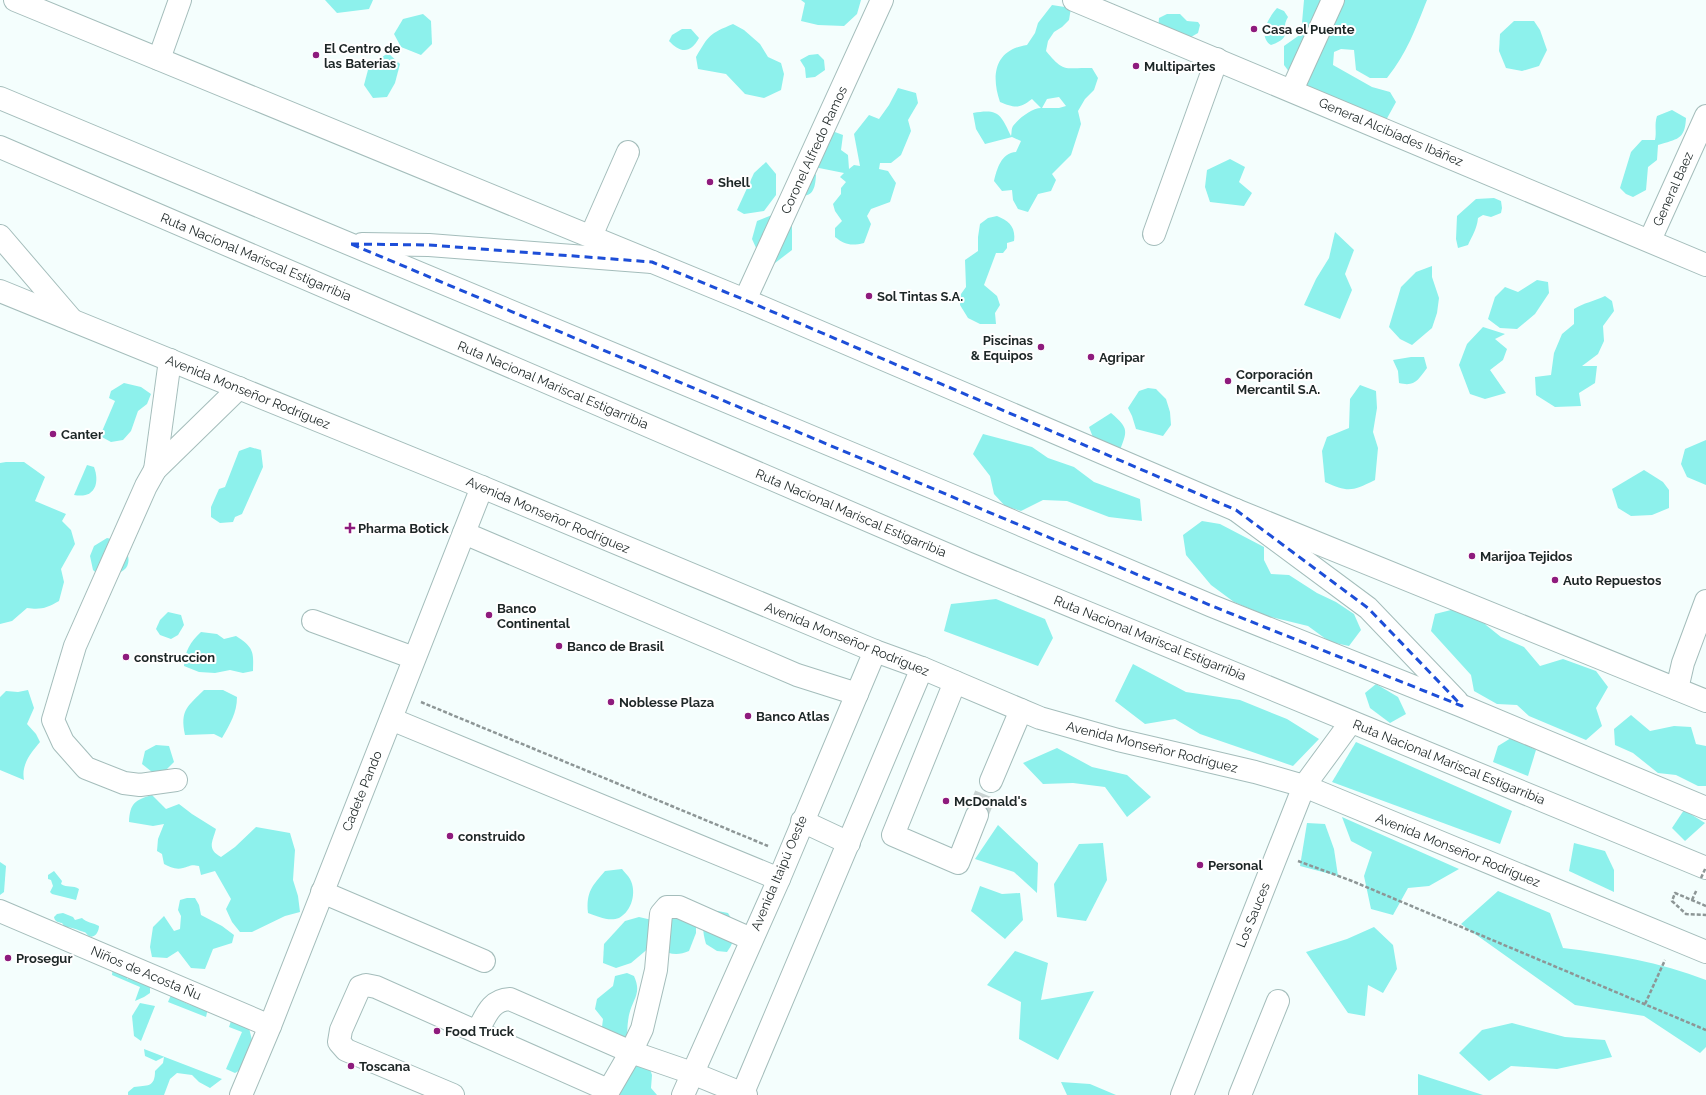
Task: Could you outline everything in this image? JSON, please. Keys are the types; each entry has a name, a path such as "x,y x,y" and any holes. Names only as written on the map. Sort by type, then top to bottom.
{"main road":[{"path":"15,0 745,300 1236,510 1706,701"},
{"path":"159,59 180,0"},
{"name":"Coronel Alfredo Ramos","path":"745,300 882,0"},
{"name":"General Alcibíades Ibáñez","path":"1074,0 1650,240 1706,265"},
{"path":"1292,90 1333,0"},
{"path":"1154,234 1217,59"},
{"path":"0,98 1212,606 1462,706 1706,808"},
{"name":"General Baez","path":"1650,240 1706,116"},
{"name":"Ruta Nacional Mariscal Estigarribia","path":"0,147 967,563 1704,871"},
{"path":"591,236 628,152"},
{"path":"0,236 72,320"},
{"path":"351,244 429,245 652,262"},
{"name":"Avenida Monseñor Rodríguez","path":"0,291 482,487 875,652 922,668 1040,718 1118,740 1255,772 1304,786 1706,952"},
{"path":"156,470 170,360"},
{"path":"176,780 140,785 124,783 86,768 63,742 54,720 75,646 146,486 156,470 239,388"},
{"name":"Cadete Pando","path":"241,1095 270,1026 482,487"},
{"path":"1236,510 1368,608 1462,706"},
{"path":"464,533 797,675 857,694"},
{"path":"1677,689 1683,663 1706,601"},
{"path":"313,621 414,658"},
{"name":"Avenida Itaipú Oeste","path":"683,1095 779,878 875,652"},
{"path":"477,1032 491,1006 501,999 510,999 630,1052 692,1073 744,1095 922,668"},
{"path":"955,682 893,835 958,863 977,815"},
{"path":"991,782 1021,710"},
{"path":"391,719 779,878"},
{"name":"Los Sauces","path":"1182,1095 1304,786 1350,722"},
{"path":"802,821 849,843"},
{"path":"322,892 484,961"},
{"path":"453,1095 346,1050 339,1042 341,1030 360,987 366,985 376,987 607,1092 642,1029 656,970 661,914 667,908 679,907 751,939"},
{"name":"Niños de Acosta Ñu","path":"0,911 270,1026"},
{"path":"1240,1095 1278,1001"}],"path":[{"path":"401,694 789,854"},
{"path":"1278,853 1352,881 1706,1030"},
{"path":"1706,906 1675,893 1672,901 1686,914 1706,915"},
{"path":"1646,1004 1675,939"}],"highlighted area":[{"path":"351,244 429,245 652,262 745,300 1236,510 1368,608 1462,706 1212,606"}],"shaded area":[{"path":"325,0 373,0 369,9 337,13"},
{"path":"801,0 861,0 857,14 844,26 818,25 801,21 805,3"},
{"path":"1304,0 1427,0 1405,50 1387,78 1370,78 1356,70 1354,50 1341,49 1334,52 1333,65 1372,87 1390,92 1396,102 1385,122 1330,106 1290,73 1284,65 1284,46 1301,34"},
{"path":"1052,5 1071,8 1069,20 1054,32 1048,41 1046,51 1057,63 1066,68 1092,68 1098,78 1094,90 1085,99 1078,111 1081,124 1071,155 1052,174 1056,180 1051,191 1038,194 1028,212 1018,209 1013,200 1012,190 1002,191 994,181 1000,162 1007,155 1016,152 1021,141 1012,137 985,144 976,129 973,113 988,112 998,115 1011,136 1012,127 1018,120 1037,108 1041,108 1032,99 1020,106 1013,106 1000,102 996,83 996,74 1002,58 1008,52 1027,45 1035,33 1038,23","holes":["1059,97 1066,106 1059,108 1042,108 1047,99"]},
{"path":"1277,8 1284,11 1288,17 1285,26 1285,36 1283,39 1271,45 1265,37 1265,32 1268,21"},
{"path":"423,14 431,21 432,44 421,55 401,47 394,34 403,19"},
{"path":"1167,14 1180,14 1187,21 1198,22 1200,25 1198,33 1191,37 1158,30 1159,18"},
{"path":"1514,21 1534,21 1540,30 1547,50 1539,66 1522,71 1506,68 1499,51 1500,34"},
{"path":"733,24 744,30 760,44 768,57 781,63 784,74 781,90 764,98 745,94 726,74 698,69 696,57 710,36"},
{"path":"682,29 691,29 699,38 693,47 686,50 678,48 669,41 672,35"},
{"path":"388,53 400,64 395,83 387,97 373,98 364,85 369,66"},
{"path":"818,54 824,60 825,70 815,77 806,78 805,68 800,60 809,55"},
{"path":"898,88 916,93 918,103 908,120 911,131 901,155 891,163 880,163 879,169 888,171 896,183 890,202 871,209 867,216 871,224 864,243 852,245 842,242 835,237 835,228 842,221 835,211 833,204 841,194 841,188 846,182 840,177 844,173 819,168 810,168 816,175 815,186 811,193 804,196 799,196 793,195 789,190 794,174 809,168 803,159 804,145 824,128 843,135 841,150 848,155 849,169 854,165 860,166 854,134 869,115 879,119 889,105"},
{"path":"1672,110 1686,118 1682,135 1675,140 1658,145 1657,160 1648,167 1646,190 1633,197 1626,194 1620,188 1631,152 1642,140 1655,140 1657,116"},
{"path":"1230,159 1245,167 1239,182 1252,193 1244,206 1210,202 1205,187 1207,170"},
{"path":"766,162 776,174 776,195 764,211 744,214 737,210 754,173"},
{"path":"1494,198 1501,201 1501,213 1491,217 1483,215 1478,218 1468,245 1458,248 1456,239 1457,216 1476,199"},
{"path":"777,213 792,223 792,250 775,263 762,261 752,239 757,221"},
{"path":"997,216 1011,225 1014,232 1014,241 1007,243 1007,248 1003,253 996,253 984,285 997,296 1000,305 995,313 996,324 980,324 968,318 960,305 961,294 966,287 965,260 978,251 980,224 988,218"},
{"path":"1335,232 1354,250 1345,274 1352,290 1340,319 1304,305 1316,279 1329,258"},
{"path":"1432,266 1432,277 1439,298 1437,313 1432,328 1412,345 1400,339 1389,327 1401,287 1416,272"},
{"path":"1537,280 1548,282 1549,293 1535,314 1517,329 1500,328 1488,319 1495,297 1505,287 1518,292"},
{"path":"1605,296 1612,301 1614,311 1603,326 1604,341 1598,354 1582,366 1597,366 1595,383 1579,393 1581,406 1555,407 1536,395 1535,377 1551,375 1554,353 1562,334 1574,324 1574,309"},
{"path":"1483,327 1505,334 1495,339 1507,349 1503,360 1490,370 1506,393 1485,399 1470,394 1459,365 1467,344"},
{"path":"1411,357 1424,357 1427,368 1416,382 1409,384 1399,383 1398,371 1393,360"},
{"path":"124,383 141,387 151,394 147,404 138,411 131,431 123,440 111,442 100,436 115,401 109,398 111,391"},
{"path":"1360,385 1376,391 1377,408 1373,432 1378,448 1375,480 1355,489 1339,488 1325,482 1322,451 1327,437 1349,428 1350,399"},
{"path":"1148,388 1156,389 1166,399 1170,412 1171,425 1163,436 1136,429 1128,408 1139,391"},
{"path":"1111,413 1121,423 1125,431 1124,440 1119,453 1094,440 1089,427"},
{"path":"983,434 1032,447 1048,458 1074,467 1094,482 1140,499 1142,521 1109,517 1067,501 1043,500 1021,511 1005,506 994,494 990,476 973,454"},
{"path":"1706,440 1706,485 1687,477 1681,464 1685,449"},
{"path":"250,447 261,450 263,467 242,514 235,517 233,522 220,523 211,517 211,507 219,489 225,487 239,451"},
{"path":"24,462 45,477 35,501 66,514 62,521 71,530 75,544 61,569 64,582 59,601 44,608 27,608 12,621 0,624 0,463"},
{"path":"87,465 94,467 96,473 96,484 87,495 74,495"},
{"path":"1644,470 1663,482 1669,490 1669,508 1652,515 1631,516 1618,508 1612,489"},
{"path":"1202,521 1220,524 1264,547 1264,560 1271,574 1289,575 1354,614 1361,630 1349,646 1330,642 1308,626 1267,616 1234,602 1211,585 1186,555 1183,535"},
{"path":"107,538 124,548 127,553 128,563 126,568 121,572 103,579 93,570 90,556 94,546"},
{"path":"996,599 1045,619 1053,638 1038,666 944,631 951,604"},
{"path":"1471,605 1486,625 1501,637 1524,647 1540,666 1563,659 1596,671 1608,687 1596,708 1602,726 1586,740 1529,716 1517,705 1497,704 1474,691 1471,675 1431,631 1435,614"},
{"path":"168,612 181,615 184,625 178,635 171,639 160,635 156,629 160,620"},
{"path":"201,632 217,634 224,639 236,636 246,643 253,654 253,671 243,673 230,670 215,673 199,672 184,666 189,647"},
{"path":"1133,664 1186,692 1240,700 1287,719 1319,739 1293,766 1200,734 1175,719 1145,724 1115,701"},
{"path":"1376,684 1398,697 1406,714 1390,723 1370,708 1365,693"},
{"path":"28,690 34,708 27,724 36,734 40,742 25,764 23,774 24,780 0,770 0,697 6,691 18,692"},
{"path":"204,690 223,690 237,697 234,713 222,738 214,734 185,735 183,720 184,714 189,705"},
{"path":"1631,715 1650,731 1674,726 1691,727 1696,744 1706,746 1706,786 1698,786 1676,775 1658,773 1633,753 1615,745 1614,729"},
{"path":"1511,738 1536,750 1528,776 1493,762 1498,746"},
{"path":"1356,742 1512,811 1500,844 1332,782"},
{"path":"156,745 169,746 174,762 163,773 152,772 142,764 145,751"},
{"path":"1057,748 1092,767 1127,775 1151,797 1127,817 1105,787 1073,783 1043,784 1023,763"},
{"path":"152,795 166,809 179,804 216,829 212,842 212,848 221,857 235,847 256,827 290,833 295,850 293,880 298,896 300,912 285,916 252,932 240,932 232,922 226,909 231,899 215,871 201,875 199,866 192,865 178,869 164,864 162,854 157,851 158,839 164,824 153,826 129,822 134,803"},
{"path":"1684,810 1705,823 1685,841 1672,828"},
{"path":"1342,817 1459,869 1429,886 1408,888 1393,915 1371,909 1364,876 1372,852 1351,841"},
{"path":"1307,823 1325,824 1334,849 1338,876 1300,866"},
{"path":"998,825 1038,863 1037,893 1014,872 975,859"},
{"path":"1103,843 1107,880 1086,921 1057,917 1054,884 1079,844"},
{"path":"1574,843 1605,851 1614,870 1614,892 1569,871"},
{"path":"0,862 6,866 4,892 0,895"},
{"path":"622,869 630,879 633,890 632,901 627,911 619,918 615,919 603,918 588,913 589,894 597,881 605,871"},
{"path":"54,871 62,881 61,884 79,889 76,900 52,894 50,892 53,886 51,880 48,879 48,875"},
{"path":"980,886 1002,894 1020,893 1023,920 1005,939 971,911"},
{"path":"1498,891 1550,913 1563,948 1599,953 1671,968 1706,980 1706,1047 1700,1053 1644,1016 1575,1005 1461,924"},
{"path":"195,898 199,905 201,915 222,926 234,935 232,943 213,949 205,969 191,968 178,951 167,958 152,957 150,947 153,927 164,916 174,931 180,929 181,916 178,910 180,900"},
{"path":"718,911 728,913 733,923 735,932 733,942 727,952 717,951 706,944 704,938 704,924"},
{"path":"63,913 73,917 75,920 82,918 85,921 99,926 97,932 91,937 85,932 65,927 62,923 54,919 57,914"},
{"path":"681,915 696,925 696,933 689,951 681,954 674,954 659,950 667,919"},
{"path":"639,917 652,920 650,947 631,963 616,968 603,963 604,944 625,921"},
{"path":"1374,927 1393,945 1397,969 1383,993 1368,985 1365,1016 1348,1013 1306,952 1347,939"},
{"path":"1015,951 1048,963 1041,1000 1094,991 1058,1060 1019,1039 1021,1002 987,985"},
{"path":"113,967 127,972 127,979 131,977 150,983 150,993 135,1001 140,987 112,975"},
{"path":"627,973 634,976 637,987 636,996 628,1019 628,1046 646,1057 652,1075 651,1088 657,1095 611,1095 628,1057 602,1027 603,1019 595,1009 597,999 613,986 615,976"},
{"path":"171,995 182,995 184,1002 187,1004 208,1008 206,1017 168,1002"},
{"path":"140,1003 155,1006 141,1041 134,1036 132,1016"},
{"path":"231,1021 249,1028 252,1040 242,1069 235,1073 226,1069 242,1032 229,1027"},
{"path":"1512,1023 1565,1037 1605,1040 1612,1057 1557,1069 1511,1066 1489,1081 1459,1053 1482,1030"},
{"path":"144,1049 222,1079 210,1088 199,1082 192,1075 177,1073 170,1079 164,1095 128,1095 128,1092 134,1087 146,1086 152,1083 155,1076 155,1071 163,1063 164,1057 156,1061 145,1056"},
{"path":"1418,1074 1483,1095 1418,1095"},
{"path":"1061,1082 1090,1084 1116,1095 1067,1095"}],"tunnel":[{"path":"977,815 991,781"}],"place":[{"name":"Casa el Puente","path":"1254,29"},
{"name":"El Centro de las Baterias","path":"316,55"},
{"name":"Multipartes","path":"1136,66"},
{"name":"Shell","path":"710,182"},
{"name":"Sol Tintas S.A.","path":"869,296"},
{"name":"Piscinas & Equipos","path":"1041,347"},
{"name":"Agripar","path":"1091,357"},
{"name":"Corporación Mercantil S.A.","path":"1228,381"},
{"name":"Canter","path":"53,434"},
{"name":"Pharma Botick","path":"350,528"},
{"name":"Marijoa Tejidos","path":"1472,556"},
{"name":"Auto Repuestos","path":"1555,580"},
{"name":"Banco Continental","path":"489,615"},
{"name":"Banco de Brasil","path":"559,646"},
{"name":"construccion","path":"126,657"},
{"name":"Noblesse Plaza","path":"611,702"},
{"name":"Banco Atlas","path":"748,716"},
{"name":"McDonald's","path":"946,801"},
{"name":"construido","path":"450,836"},
{"name":"Personal","path":"1200,865"},
{"name":"Prosegur","path":"8,958"},
{"name":"Food Truck","path":"437,1031"},
{"name":"Toscana","path":"351,1066"}]}
